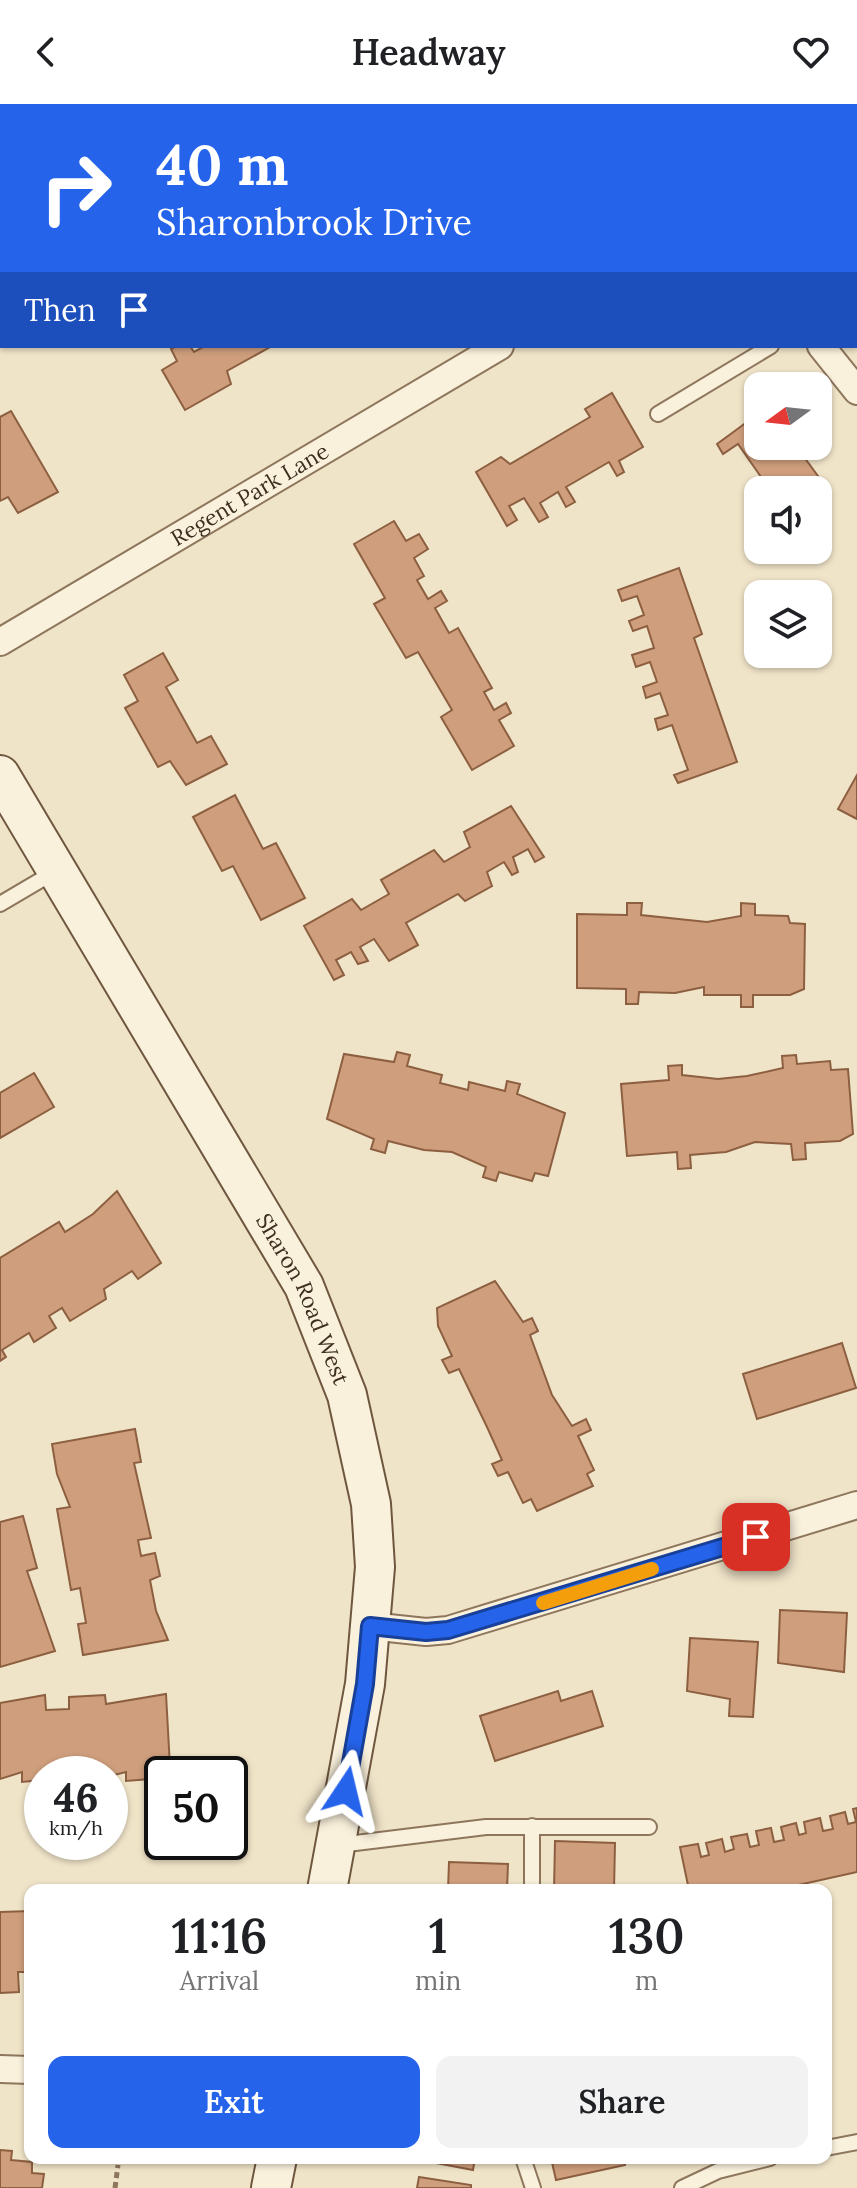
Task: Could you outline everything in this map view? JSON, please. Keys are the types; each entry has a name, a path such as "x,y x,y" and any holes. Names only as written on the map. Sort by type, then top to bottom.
{"main road":[{"name":"Sharon Road West","path":"0,775 265,1217 320,1322 347,1395 371,1504 375,1567 365,1684 328,1884"},
{"path":"271,2188 276,2164"}],"street":[{"name":"Regent Park Lane","path":"0,642 497,348"},
{"path":"823,348 857,391"},
{"path":"370,1626 426,1632 448,1630 857,1505"},
{"path":"0,2069 24,2070"}],"lane":[{"path":"658,414 768,348"},
{"path":"0,904 57,870"},
{"path":"532,1826 532,1884"},
{"path":"336,1845 486,1827 649,1827"},
{"path":"832,2147 857,2142"},
{"path":"525,2164 533,2188"},
{"path":"682,2188 718,2171 746,2164"}],"path":[{"path":"115,2188 118,2165"}],"building":[{"path":"191,348 194,352 201,348 268,348 227,371 231,384 185,410 162,370 177,361 171,349"},
{"path":"612,393 643,447 619,461 624,472 617,476 609,462 566,487 575,502 566,507 558,492 540,503 548,517 539,522 524,498 509,506 517,520 507,526 476,472 501,457 510,464 590,417 585,409"},
{"path":"11,411 58,492 18,513 8,497 0,501 0,417"},
{"path":"744,424 744,453 738,444 723,454 717,444"},
{"path":"749,460 806,460 818,476 760,476"},
{"path":"394,521 406,541 419,534 428,549 414,558 424,576 417,580 428,599 441,591 447,601 435,608 449,633 458,628 492,688 484,692 494,710 506,703 511,713 499,720 514,746 472,770 441,717 452,710 418,652 406,658 374,604 385,598 354,544"},
{"path":"679,568 702,634 694,638 737,762 678,783 674,775 688,770 672,725 658,730 655,719 668,715 660,693 646,698 643,687 657,682 650,662 636,667 632,655 654,648 647,626 633,631 629,621 644,615 637,596 622,601 618,590"},
{"path":"163,653 178,680 166,687 197,743 211,736 227,764 186,785 170,761 158,767 125,708 138,701 124,675"},
{"path":"857,775 857,819 838,809"},
{"path":"235,795 263,849 276,843 305,898 261,920 233,866 222,871 193,817"},
{"path":"511,806 544,857 535,862 528,849 513,857 518,872 512,875 504,862 487,872 492,886 465,901 458,894 406,923 418,945 389,961 374,939 360,947 368,961 358,964 351,952 336,960 344,975 334,980 304,926 352,899 361,910 389,894 381,880 434,850 444,862 470,847 464,832"},
{"path":"627,903 642,903 641,915 707,922 741,916 741,903 755,904 755,915 788,916 790,923 805,924 804,989 790,995 753,995 753,1007 741,1007 741,995 704,995 704,987 675,993 639,992 638,1004 626,1004 626,989 577,988 577,914 627,915"},
{"path":"397,1052 410,1055 407,1066 442,1075 440,1083 468,1090 469,1082 505,1091 507,1081 520,1084 517,1094 565,1113 548,1176 535,1173 532,1181 499,1172 496,1181 483,1177 486,1167 452,1152 424,1150 388,1141 385,1153 371,1149 374,1139 327,1119 344,1054 394,1062"},
{"path":"796,1055 797,1064 830,1061 831,1070 848,1069 853,1134 840,1141 805,1143 806,1159 793,1160 791,1144 755,1142 726,1152 690,1155 691,1168 678,1169 677,1152 627,1156 621,1084 669,1080 668,1066 682,1065 682,1075 718,1079 747,1076 783,1068 782,1056"},
{"path":"34,1073 54,1107 0,1138 0,1093"},
{"path":"117,1191 161,1263 138,1279 132,1271 104,1289 106,1299 70,1321 62,1308 49,1316 56,1328 34,1342 29,1333 2,1350 6,1357 0,1361 0,1258 59,1222 65,1232 93,1214"},
{"path":"495,1281 523,1322 532,1318 538,1331 530,1335 552,1395 572,1426 586,1419 591,1430 578,1436 594,1470 587,1474 593,1486 537,1511 531,1499 523,1503 508,1472 498,1476 492,1464 502,1460 459,1369 449,1373 442,1360 452,1356 438,1326 437,1308"},
{"path":"842,1343 856,1388 757,1419 743,1374"},
{"path":"135,1429 141,1462 134,1463 151,1538 138,1540 141,1556 155,1553 160,1576 150,1580 156,1611 168,1640 83,1655 78,1624 86,1623 80,1588 71,1590 57,1509 70,1507 57,1474 52,1444"},
{"path":"23,1516 37,1568 27,1571 55,1651 0,1667 0,1522"},
{"path":"780,1610 847,1613 844,1672 778,1663"},
{"path":"690,1638 758,1642 753,1717 729,1716 730,1699 687,1691"},
{"path":"558,1691 561,1701 592,1691 603,1726 495,1761 480,1716"},
{"path":"166,1694 169,1756 144,1756 144,1780 128,1781 128,1756 24,1756 24,1782 22,1772 0,1779 0,1703 45,1695 46,1710 69,1709 69,1697 105,1695 106,1704"},
{"path":"857,1808 857,1872 803,1884 688,1884 680,1847 698,1844 701,1857 709,1855 706,1843 722,1839 725,1852 734,1849 731,1837 747,1834 750,1847 759,1845 756,1831 771,1828 774,1842 784,1840 781,1827 796,1823 799,1835 806,1833 804,1822 820,1818 823,1831 833,1829 830,1816 845,1812 848,1824 856,1822 853,1809"},
{"path":"555,1841 615,1843 614,1884 554,1884"},
{"path":"449,1862 508,1864 507,1884 448,1884"},
{"path":"24,1911 24,1972 18,1972 19,1992 0,1993 0,1912"},
{"path":"0,2150 12,2151 11,2160 32,2164 32,2173 44,2174 42,2188 0,2188"},
{"path":"442,2164 474,2164 473,2170"},
{"path":"552,2164 625,2164 625,2165 556,2180"},
{"path":"419,2177 471,2185 471,2188 417,2188"}],"slow traffic":[{"path":"543,1603 652,1569"}],"route":[{"path":"346,1791 365,1684 370,1626 426,1632 448,1630 756,1537"}]}
